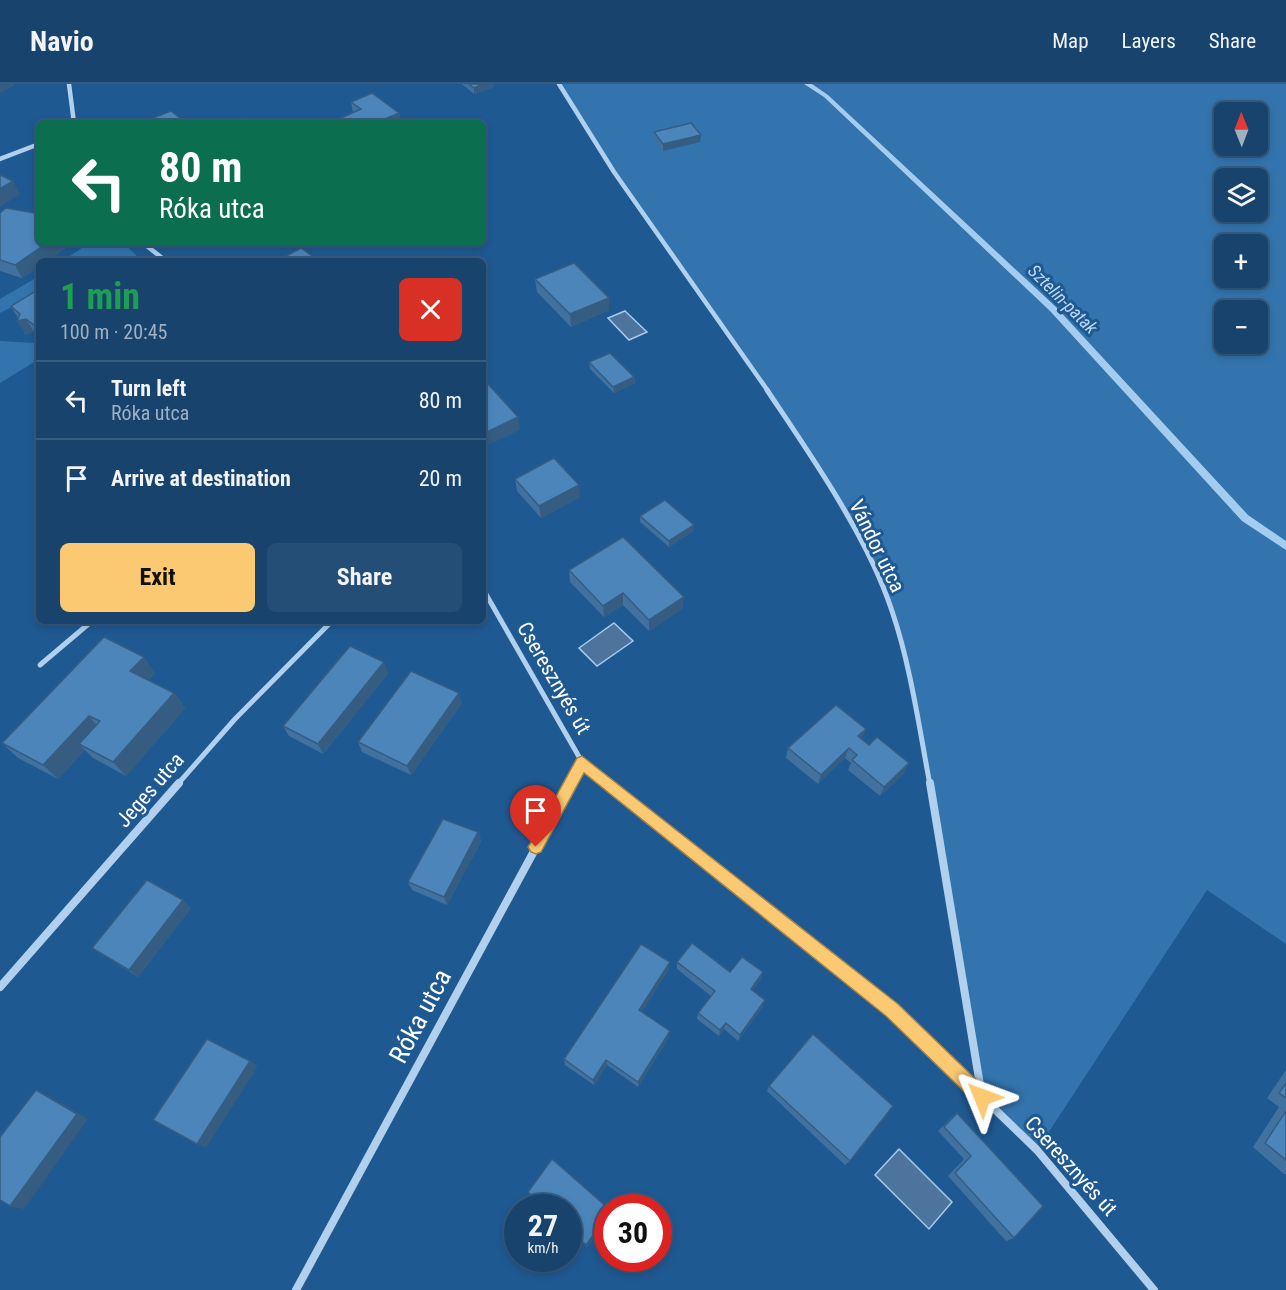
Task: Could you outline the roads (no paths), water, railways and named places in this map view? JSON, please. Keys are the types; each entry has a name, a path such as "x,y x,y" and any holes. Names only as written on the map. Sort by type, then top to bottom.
{"street":[{"path":"69,84 74,120"},
{"name":"Vándor utca","path":"559,84 621,186 714,313 806,449 873,566 898,633 914,700 941,845 982,1097"},
{"path":"0,159 36,145"},
{"path":"147,246 162,258"},
{"name":"Cseresznyés út","path":"486,594 582,762 892,1010 1037,1150 1154,1290"},
{"path":"40,665 88,624"},
{"name":"Jeges utca","path":"0,987 235,719 329,624"},
{"name":"Róka utca","path":"296,1290 582,762"}],"waterway":[{"name":"Sztelin-patak","path":"807,84 826,96 1053,309 1245,518 1286,546"}]}
